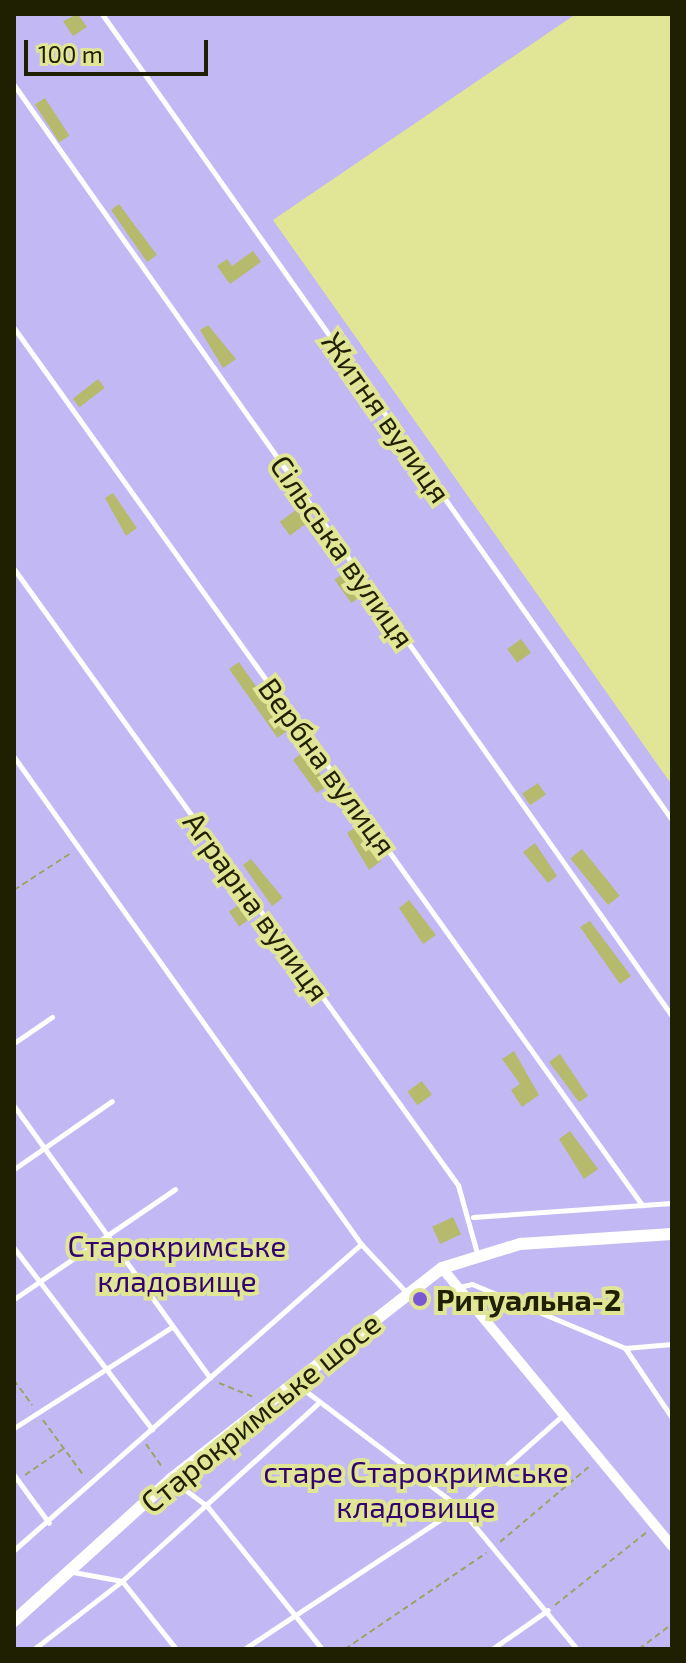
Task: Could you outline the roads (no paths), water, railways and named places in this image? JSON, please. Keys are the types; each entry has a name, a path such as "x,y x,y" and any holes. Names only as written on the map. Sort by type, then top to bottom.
{"street":[{"name":"Старокримське шосе","path":"14,1621 73,1572 171,1479 291,1380 442,1268 477,1253 548,1240 672,1234"},
{"path":"442,1268 602,1457 672,1546"}],"lane":[{"name":"Житня вулиця","path":"102,14 672,820"},
{"name":"Сільська вулиця","path":"14,85 672,1016"},
{"name":"Вербна вулиця","path":"14,328 642,1205"},
{"name":"Аграрна вулиця","path":"14,569 458,1185 473,1217 477,1253"},
{"path":"14,757 361,1244 406,1292"},
{"path":"14,1043 52,1017"},
{"path":"14,1169 112,1101"},
{"path":"14,1106 210,1378"},
{"path":"14,1299 175,1189"},
{"path":"473,1217 672,1203"},
{"path":"14,1550 91,1486 142,1437 361,1244"},
{"path":"14,1248 152,1429"},
{"path":"458,1287 472,1284 625,1348 672,1344"},
{"path":"14,1428 172,1327"},
{"path":"625,1348 672,1418"},
{"path":"291,1380 317,1404 459,1507 495,1546 577,1649"},
{"path":"34,1649 122,1581 317,1404"},
{"path":"244,1649 459,1507 565,1413"},
{"path":"16,1477 49,1523"},
{"path":"171,1479 207,1506 322,1649"},
{"path":"73,1572 122,1581 176,1649"},
{"path":"492,1649 548,1610"}],"place":[{"name":"Ритуальна-2","path":"420,1299"}],"park label":[{"name":"Старокримське кладовище","path":"177,1262"},
{"name":"старе Старокримське кладовище","path":"416,1488"}]}
